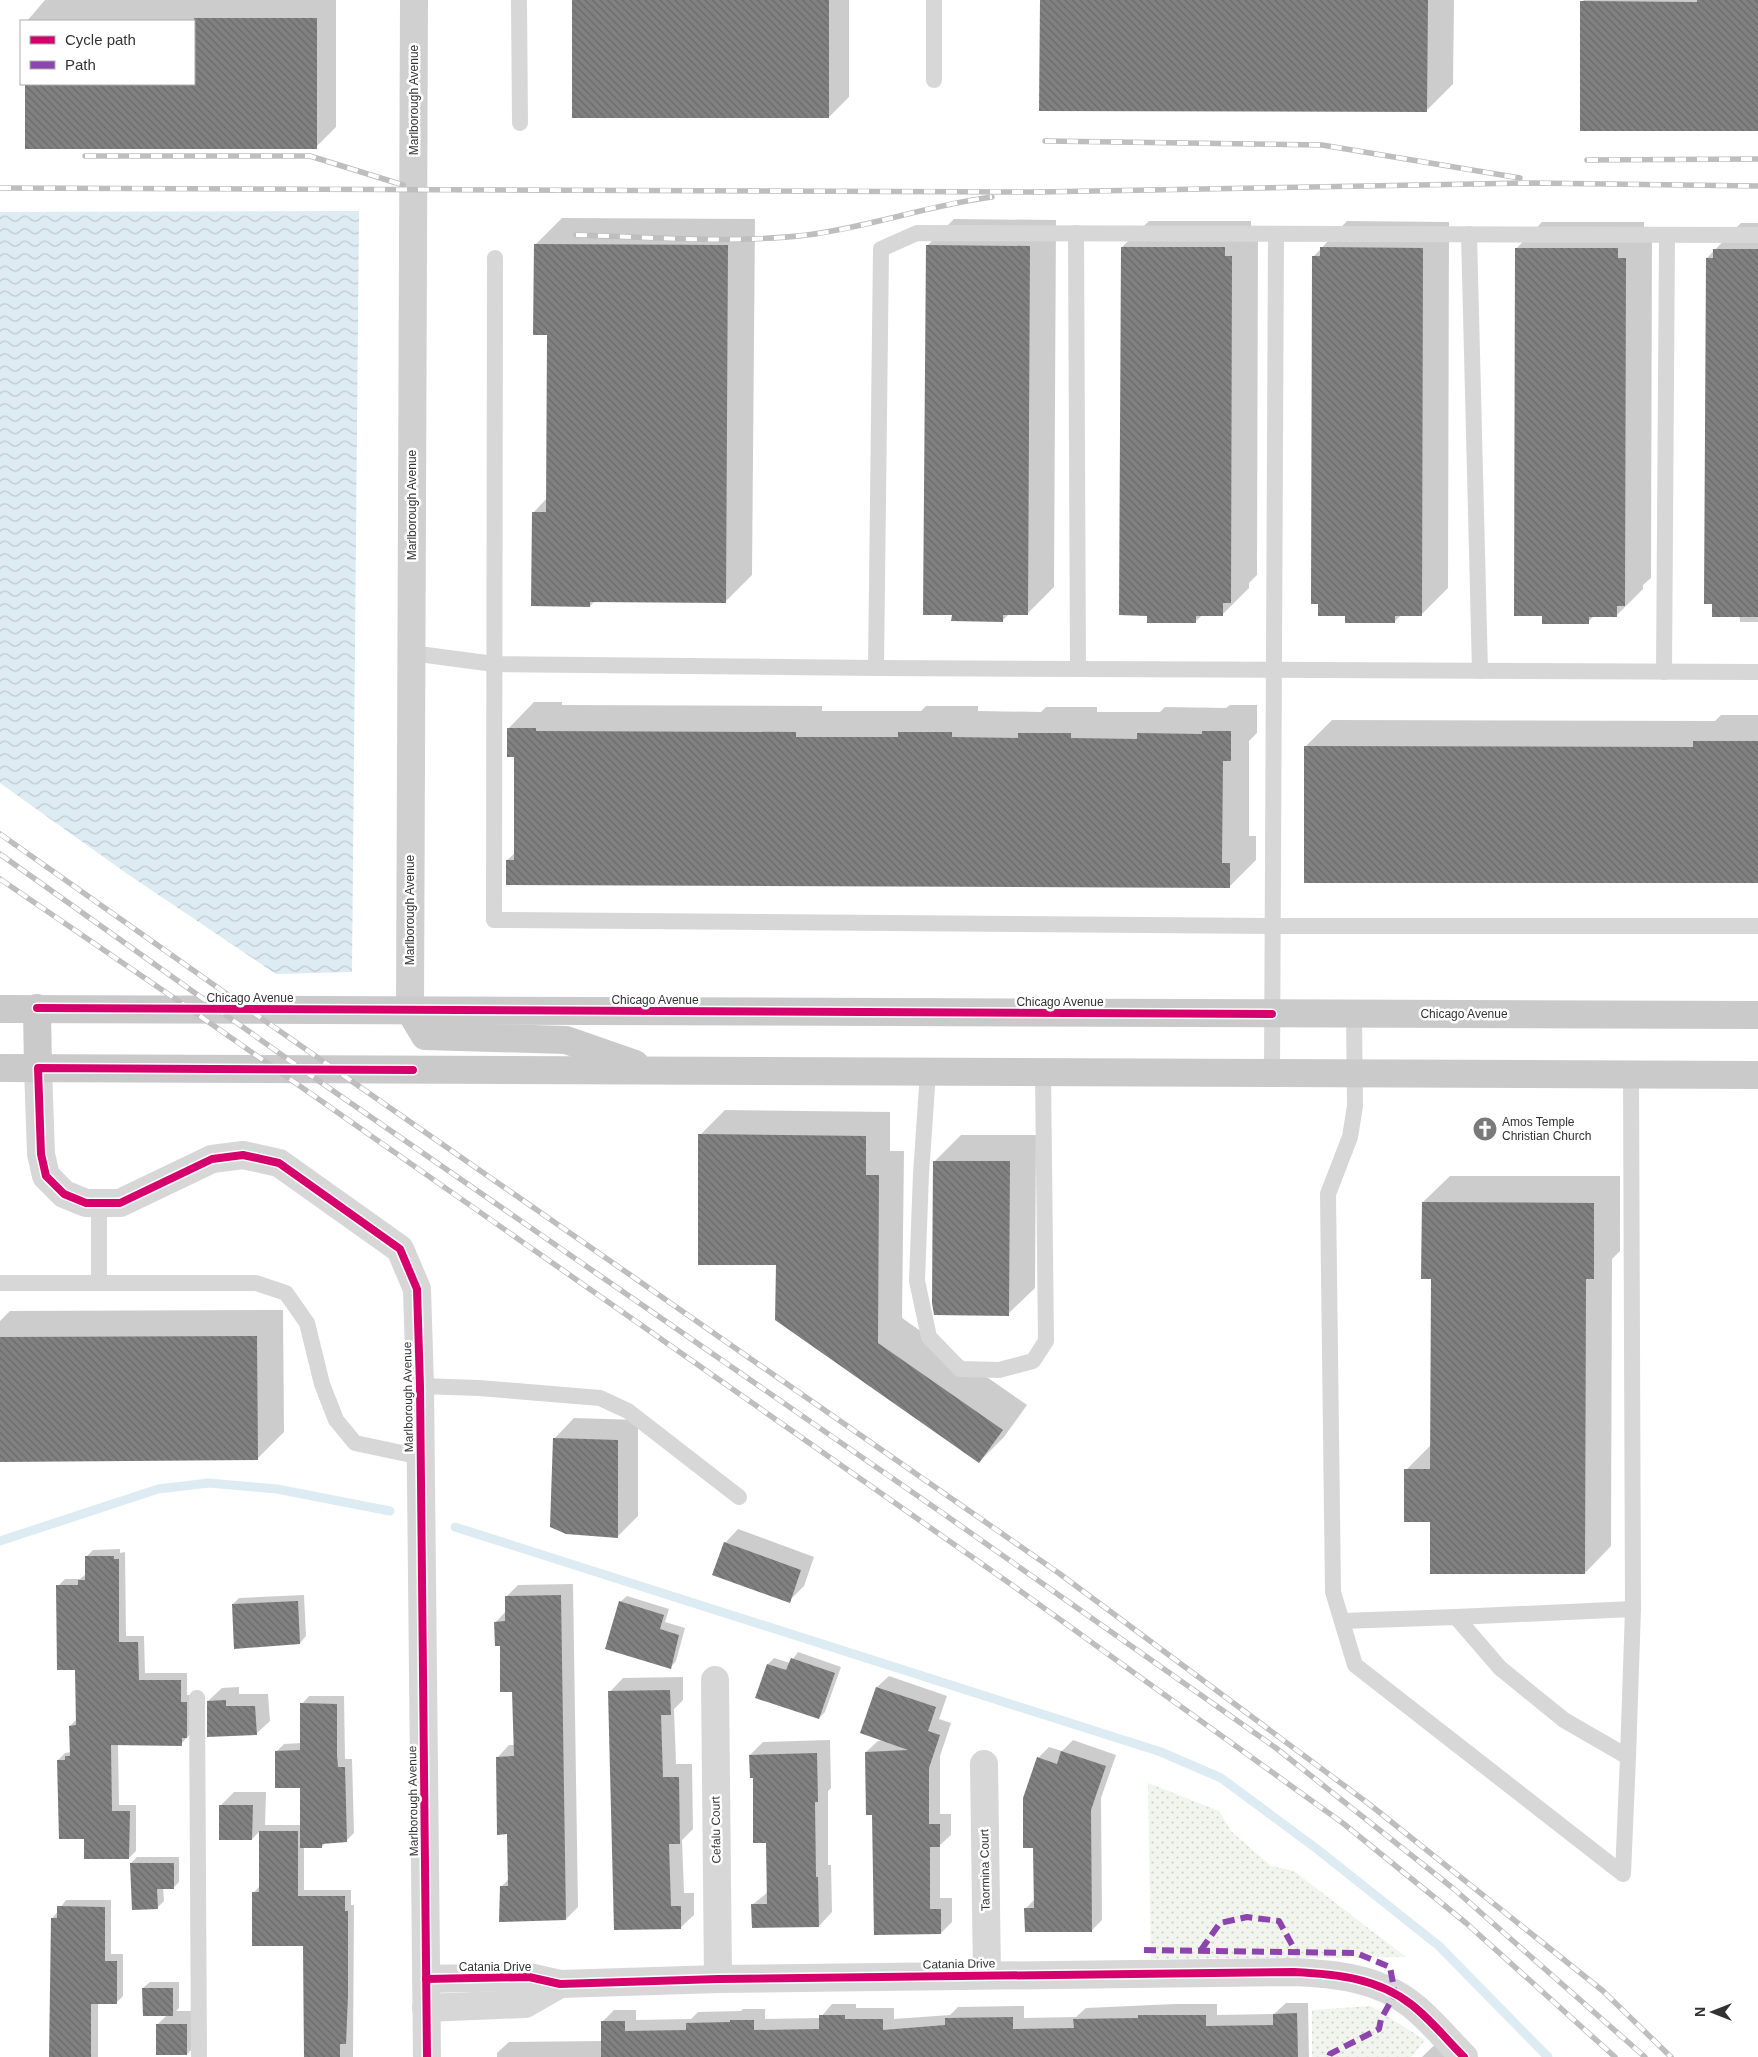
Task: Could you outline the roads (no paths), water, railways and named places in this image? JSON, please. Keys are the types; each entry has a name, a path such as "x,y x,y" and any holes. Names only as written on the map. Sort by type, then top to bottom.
{"main road":[{"path":"37,1008 38,1068"},
{"name":"Chicago Avenue","path":"0,1009 1758,1015"},
{"path":"410,1011 425,1036 566,1040 656,1071"},
{"path":"0,1068 1758,1075"}],"street":[{"name":"Marlborough Avenue","path":"410,1011 414,0"},
{"name":"Marlborough Avenue","path":"38,1068 41,1154 46,1176 64,1194 86,1203 120,1203 212,1159 243,1155 279,1163 400,1249 417,1288 421,1457 427,2057"},
{"name":"Cefalu Court","path":"715,1680 718,1979"},
{"name":"Taormina Court","path":"984,1764 987,1975"},
{"name":"Catania Drive","path":"426,1978 529,1977 560,1984 718,1979 987,1975 1294,1972 1329,1974 1364,1980 1395,1994 1412,2005 1464,2057"},
{"name":"Catania Drive","path":"426,2008 525,2004 560,1984"}],"lane":[{"path":"519,0 520,123"},
{"path":"934,0 934,80"},
{"path":"876,668 881,249 917,233 1758,235"},
{"path":"1076,233 1078,669"},
{"path":"1272,1072 1276,234"},
{"path":"1469,234 1480,671"},
{"path":"1664,672 1667,235"},
{"path":"495,258 494,920 1273,926 1758,926"},
{"path":"410,653 494,664 876,668 1758,672"},
{"path":"1354,1014 1355,1106 1350,1137 1328,1194 1333,1592 1355,1666 1623,1874 1633,1609 1631,1074"},
{"path":"928,1072 921,1174 917,1281 929,1337 960,1368 999,1370 1033,1362 1046,1342 1043,1072"},
{"path":"99,1203 99,1283"},
{"path":"0,1283 256,1283 286,1293 307,1323 322,1384 336,1420 356,1443 421,1457"},
{"path":"420,1386 479,1388 600,1398 628,1411 739,1497"},
{"path":"1342,1621 1633,1609"},
{"path":"1456,1617 1500,1668 1564,1720 1628,1757"},
{"path":"197,1698 199,2057"}],"water":[{"path":"359,211 352,972 276,974 126,873 0,783 0,212"}],"waterway":[{"path":"0,1541 158,1489 209,1483 277,1489 390,1511"},
{"path":"455,1527 1161,1752 1221,1778 1317,1849 1439,1946 1548,2057"}],"railway":[{"path":"1045,141 1322,145 1520,178"},
{"path":"85,156 310,156 403,185"},
{"path":"1587,160 1758,159"},
{"path":"0,188 1039,192 1531,183 1758,186"},
{"path":"576,235 692,239 778,238 854,227 945,205 992,197"},
{"path":"0,834 248,1009 1060,1574 1369,1804 1603,1991 1671,2057"},
{"path":"0,854 303,1070 941,1512 1276,1748 1454,1889 1645,2057"},
{"path":"0,879 190,1009 1012,1585 1344,1824 1466,1923 1615,2057"}],"place":[{"name":"Amos Temple Christian Church","path":"1485,1129"}]}
